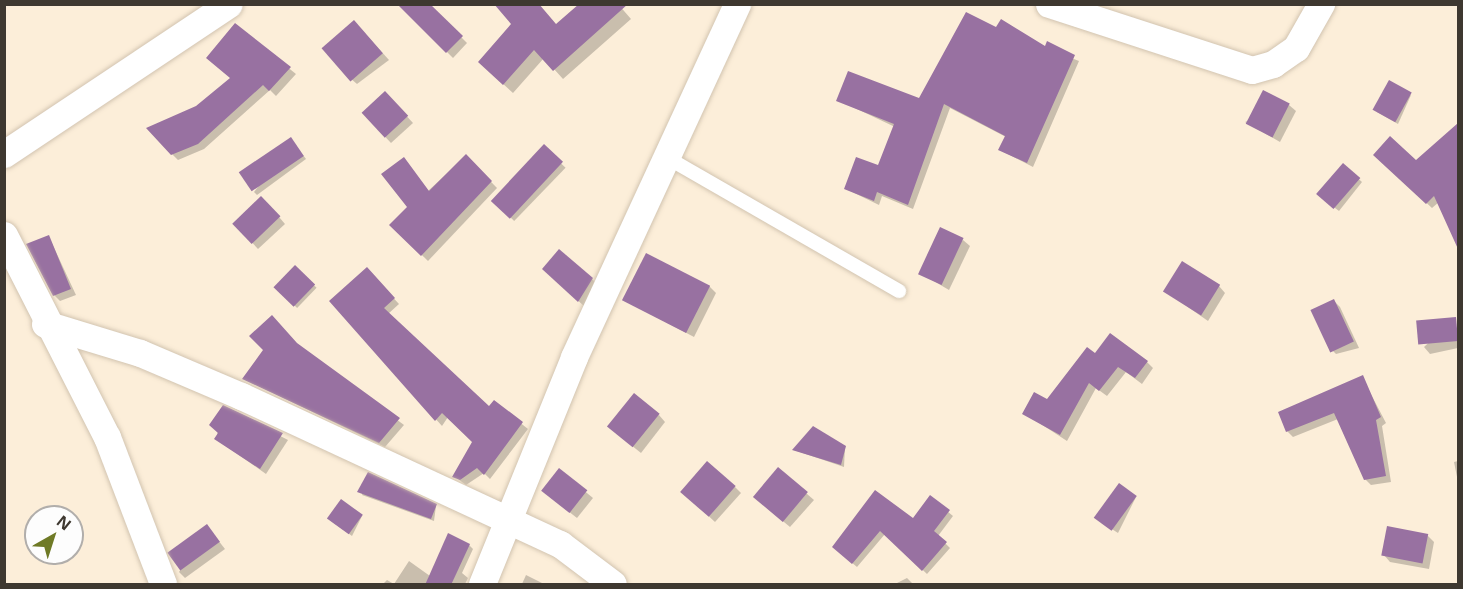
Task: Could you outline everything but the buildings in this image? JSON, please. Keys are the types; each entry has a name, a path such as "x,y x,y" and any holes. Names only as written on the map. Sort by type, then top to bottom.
{"street":[{"path":"4,154 229,4"},
{"path":"482,585 574,357 737,4"},
{"path":"1049,4 1252,70 1273,64 1296,48 1321,4"},
{"path":"4,235 45,324 106,437 162,585"},
{"path":"45,324 140,352 231,391 508,522 560,544 613,585"}],"lane":[{"path":"666,157 899,291"}]}
